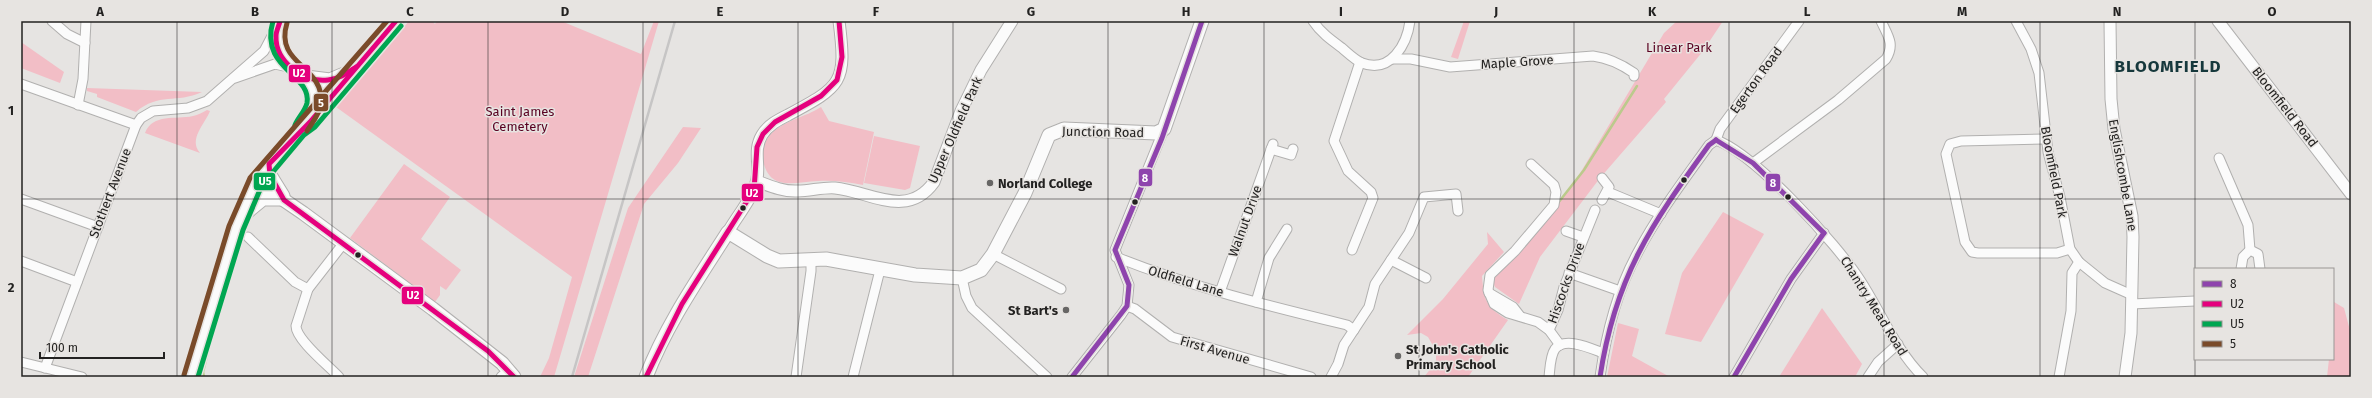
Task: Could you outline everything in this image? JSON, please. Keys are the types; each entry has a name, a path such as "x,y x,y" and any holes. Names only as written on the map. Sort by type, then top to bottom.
{"highway":[{"path":"191,377 241,217 256,181 299,130 310,122 396,21"},
{"path":"279,23 279,49 285,61 306,78 311,86 313,104 299,130"},
{"path":"306,78 330,81 351,72"}],"main road":[{"path":"1164,129 1202,21"},
{"name":"Junction Road","path":"728,232 767,256 779,260 793,261 826,259 880,270 938,278 962,278 981,270 993,254 1025,192 1049,135 1064,129 1156,134 1164,129"},
{"path":"269,164 270,175 284,200"},
{"path":"256,181 433,309 508,375"},
{"path":"241,217 263,199 284,200"},
{"path":"646,377 653,358 683,303 728,232"}],"street":[{"path":"52,21 67,34 85,43"},
{"path":"78,105 83,79 86,21"},
{"path":"728,232 757,181 756,149 766,129 772,124 812,104 825,94 837,80 843,61 839,21"},
{"name":"Upper Oldfield Park","path":"757,181 784,190 797,191 834,188 850,190 888,201 906,200 920,196 929,189 934,182 961,112 981,70 1012,21"},
{"path":"1313,21 1323,34 1360,62 1334,141 1348,171 1371,192 1373,198 1352,250"},
{"path":"1392,59 1405,41 1410,21"},
{"name":"Egerton Road","path":"1600,377 1604,352 1620,291 1637,252 1661,214 1709,145 1716,140 1720,129 1799,21"},
{"path":"1753,163 1838,100 1886,59 1891,50 1890,39 1881,21"},
{"name":"Bloomfield Park","path":"2016,21 2036,60 2046,139 2070,249 2078,262 2105,283 2132,300"},
{"name":"Englishcombe Lane","path":"2110,21 2114,129 2132,216 2131,334 2125,377"},
{"name":"Bloomfield Road","path":"2218,21 2351,194"},
{"name":"Stothert Avenue","path":"45,368 136,125 141,118 153,111 188,108 201,104 234,78 264,51 279,23"},
{"name":"Maple Grove","path":"1360,62 1379,65 1392,59 1411,59 1450,67 1598,57 1625,66 1634,73 1634,76"},
{"name":"Stothert Avenue","path":"234,78 275,64 293,68"},
{"path":"21,84 136,125"},
{"path":"1072,377 1127,306 1129,292 1127,278 1116,257 1117,245 1164,129"},
{"path":"2046,139 1961,140 1950,144 1946,154 1963,235 1968,248 1978,253 2058,253 2070,249"},
{"name":"Chantry Mead Road","path":"1716,140 1753,163 1824,233 1860,280 1906,358 1923,377"},
{"name":"Walnut Drive","path":"1220,292 1272,146 1290,156 1292,149"},
{"path":"2219,158 2248,225 2250,250"},
{"name":"Hiscocks Drive","path":"1531,164 1554,186 1556,192 1554,204 1515,251 1490,275 1488,283 1489,293 1494,304 1508,313 1538,322 1549,330 1560,345"},
{"path":"1602,178 1609,187 1608,192 1602,200"},
{"path":"1608,192 1661,214"},
{"path":"1331,377 1338,364 1344,345 1369,307 1375,284 1409,233 1424,197 1456,194 1458,211"},
{"path":"21,199 98,227"},
{"name":"Hiscocks Drive","path":"1549,330 1558,310 1569,273 1595,210"},
{"path":"1256,302 1269,258 1286,229"},
{"name":"Hiscocks Drive","path":"1566,231 1583,237"},
{"path":"1734,377 1791,279 1824,233"},
{"path":"248,237 295,282 308,289"},
{"path":"339,377 296,332 308,289 343,244"},
{"path":"2241,268 2243,256 2250,250"},
{"path":"2250,250 2258,254 2260,268"},
{"path":"993,254 1061,289"},
{"name":"Oldfield Lane","path":"1116,257 1153,272 1256,302 1347,325 1354,330"},
{"path":"796,377 811,271 811,259"},
{"path":"1391,260 1426,278"},
{"path":"21,261 77,282"},
{"path":"2059,377 2071,311 2072,273 2078,262"},
{"path":"853,377 880,270"},
{"path":"1569,273 1620,291"},
{"path":"962,278 966,296 972,308 1046,377"},
{"path":"2132,300 2194,301"},
{"name":"First Avenue","path":"1127,306 1135,309 1172,337 1311,377"},
{"path":"1868,377 1878,362 1898,344"},
{"path":"1549,377 1553,356 1556,349 1560,345 1575,345 1604,352"},
{"path":"21,362 82,377"}],"green space":[{"name":"Saint James Cemetery","path":"409,21 432,21 435,24 437,21 561,21 641,54 654,21 659,21 554,377 540,377 549,358 572,277 336,107"},
{"path":"1464,21 1470,21 1458,59 1451,57"},
{"name":"Linear Park","path":"1677,21 1723,21 1703,51 1664,99 1666,102 1600,178 1540,257 1519,304 1495,287 1491,277 1537,232 1579,175 1664,33"},
{"path":"21,42 64,72 60,83 21,68"},
{"path":"87,88 202,92 184,97 152,102 136,112 97,97 97,94 87,91"},
{"path":"821,107 829,121 874,132 863,185 829,181 784,183 771,177 766,170 763,160 763,150 770,135 781,126"},
{"path":"207,110 210,111 199,132 196,142 200,153 145,133 153,122 165,118 193,116"},
{"path":"683,127 701,128 678,163 644,204 588,377 574,377 628,208"},
{"path":"874,136 920,146 910,188 905,190 864,183"},
{"path":"404,164 450,197 421,239 461,270 446,290 440,286 440,295 435,302 350,238"},
{"path":"1723,212 1764,234 1701,342 1665,334 1682,273"},
{"path":"1487,232 1504,252 1482,276 1485,297 1495,311 1508,320 1468,377 1424,377 1436,362 1436,351 1428,337 1421,333 1407,335 1443,299 1488,244"},
{"path":"2334,302 2344,308 2351,334 2351,377 2327,377 2329,360 2334,360"},
{"path":"1822,308 1862,364 1855,377 1779,377"},
{"path":"1618,323 1639,329 1632,356 1670,377 1607,377"}],"waterway":[{"path":"1558,203 1584,170 1637,86"},
{"path":"204,377 203,372 209,348"}],"railway":[{"path":"572,377 675,21"}],"transit line":[{"name":"U5","path":"273,21 271,37 273,50 279,60 302,85 306,93 306,106 295,125"},
{"name":"U2","path":"280,21 276,32 277,45 280,54 293,69 301,74 310,78 328,80 339,77 356,67"},
{"name":"5","path":"184,375 229,226 250,178 387,21"},
{"name":"U2","path":"396,21 310,122 269,164 270,175 284,200 488,351 514,377"},
{"name":"U2","path":"646,377 682,304 754,190 757,147 763,134 775,122 821,96 837,80 842,57 839,21"},
{"name":"8","path":"1072,377 1127,306 1129,285 1115,250 1162,138 1202,21"},
{"name":"5","path":"287,23 285,37 287,48 293,57 315,80 320,90 321,103 319,111 307,131"},
{"name":"U5","path":"198,377 243,230 262,185 304,135 315,127 401,26"},
{"name":"8","path":"1716,140 1753,163 1824,233"},
{"name":"8","path":"1600,377 1615,310 1638,254 1653,227 1688,174 1709,145 1716,140"},
{"name":"8","path":"1734,377 1791,279 1824,233"}],"place":[{"name":"Norland College","path":"990,183"},
{"name":"St Bart's","path":"1066,310"},
{"name":"St John's Catholic Primary School","path":"1398,356"}],"district":[{"name":"BLOOMFIELD","path":"2168,66"}]}
